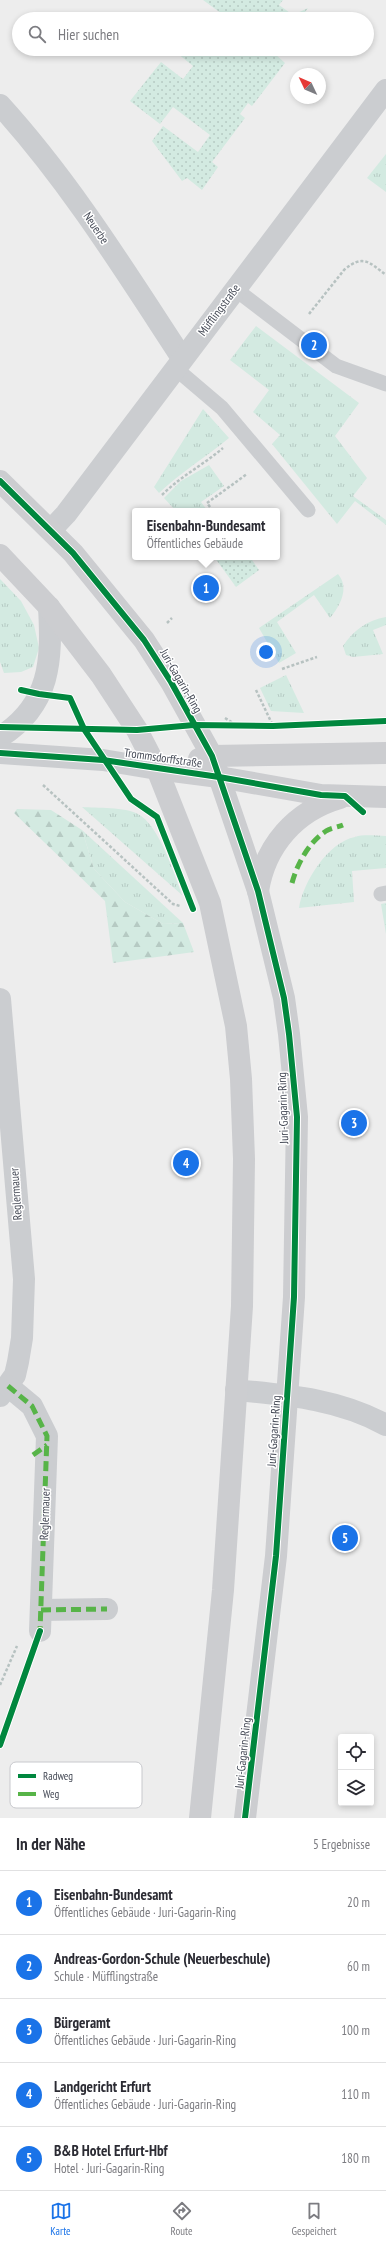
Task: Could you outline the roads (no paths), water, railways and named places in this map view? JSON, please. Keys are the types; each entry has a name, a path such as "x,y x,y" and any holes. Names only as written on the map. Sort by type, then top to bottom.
{"street":[{"name":"Müfflingstraße","path":"51,530 66,514 178,363 386,90"},
{"name":"Neuerbe","path":"0,105 48,162 83,210 178,363"},
{"name":"Juri-Gagarin-Ring","path":"0,481 74,553 144,640 171,682 212,756 258,891 284,998 290,1034 297,1117 294,1297 276,1556 246,1818"},
{"path":"0,556 49,606 101,675 137,730 157,769 210,903 236,1026 242,1078 244,1159 242,1306 223,1590 200,1818"},
{"path":"3,748 13,727 32,708 45,679 51,649 49,606"},
{"name":"Trommsdorffstraße","path":"3,748 103,760 219,777 321,795 386,797"},
{"name":"Trommsdorffstraße","path":"157,769 212,756 386,753"},
{"path":"258,891 261,871 267,856 280,837 315,808 344,796"},
{"name":"Reglermauer","path":"0,999 6,1135 24,1279 22,1338 15,1375 4,1391 32,1406 47,1436 40,1450 41,1621 107,1609"},
{"path":"236,1390 288,1395 343,1406 386,1425"}],"lane":[{"path":"235,289 336,366 386,384"},
{"path":"178,363 243,431 308,510"}],"place":[{"name":"Andreas-Gordon-Schule (Neuerbeschule)","path":"314,345"},
{"name":"Eisenbahn-Bundesamt","path":"206,588"},
{"name":"Bürgeramt","path":"354,1123"},
{"name":"Landgericht Erfurt","path":"186,1163"},
{"name":"B&B Hotel Erfurt-Hbf","path":"345,1538"}]}
